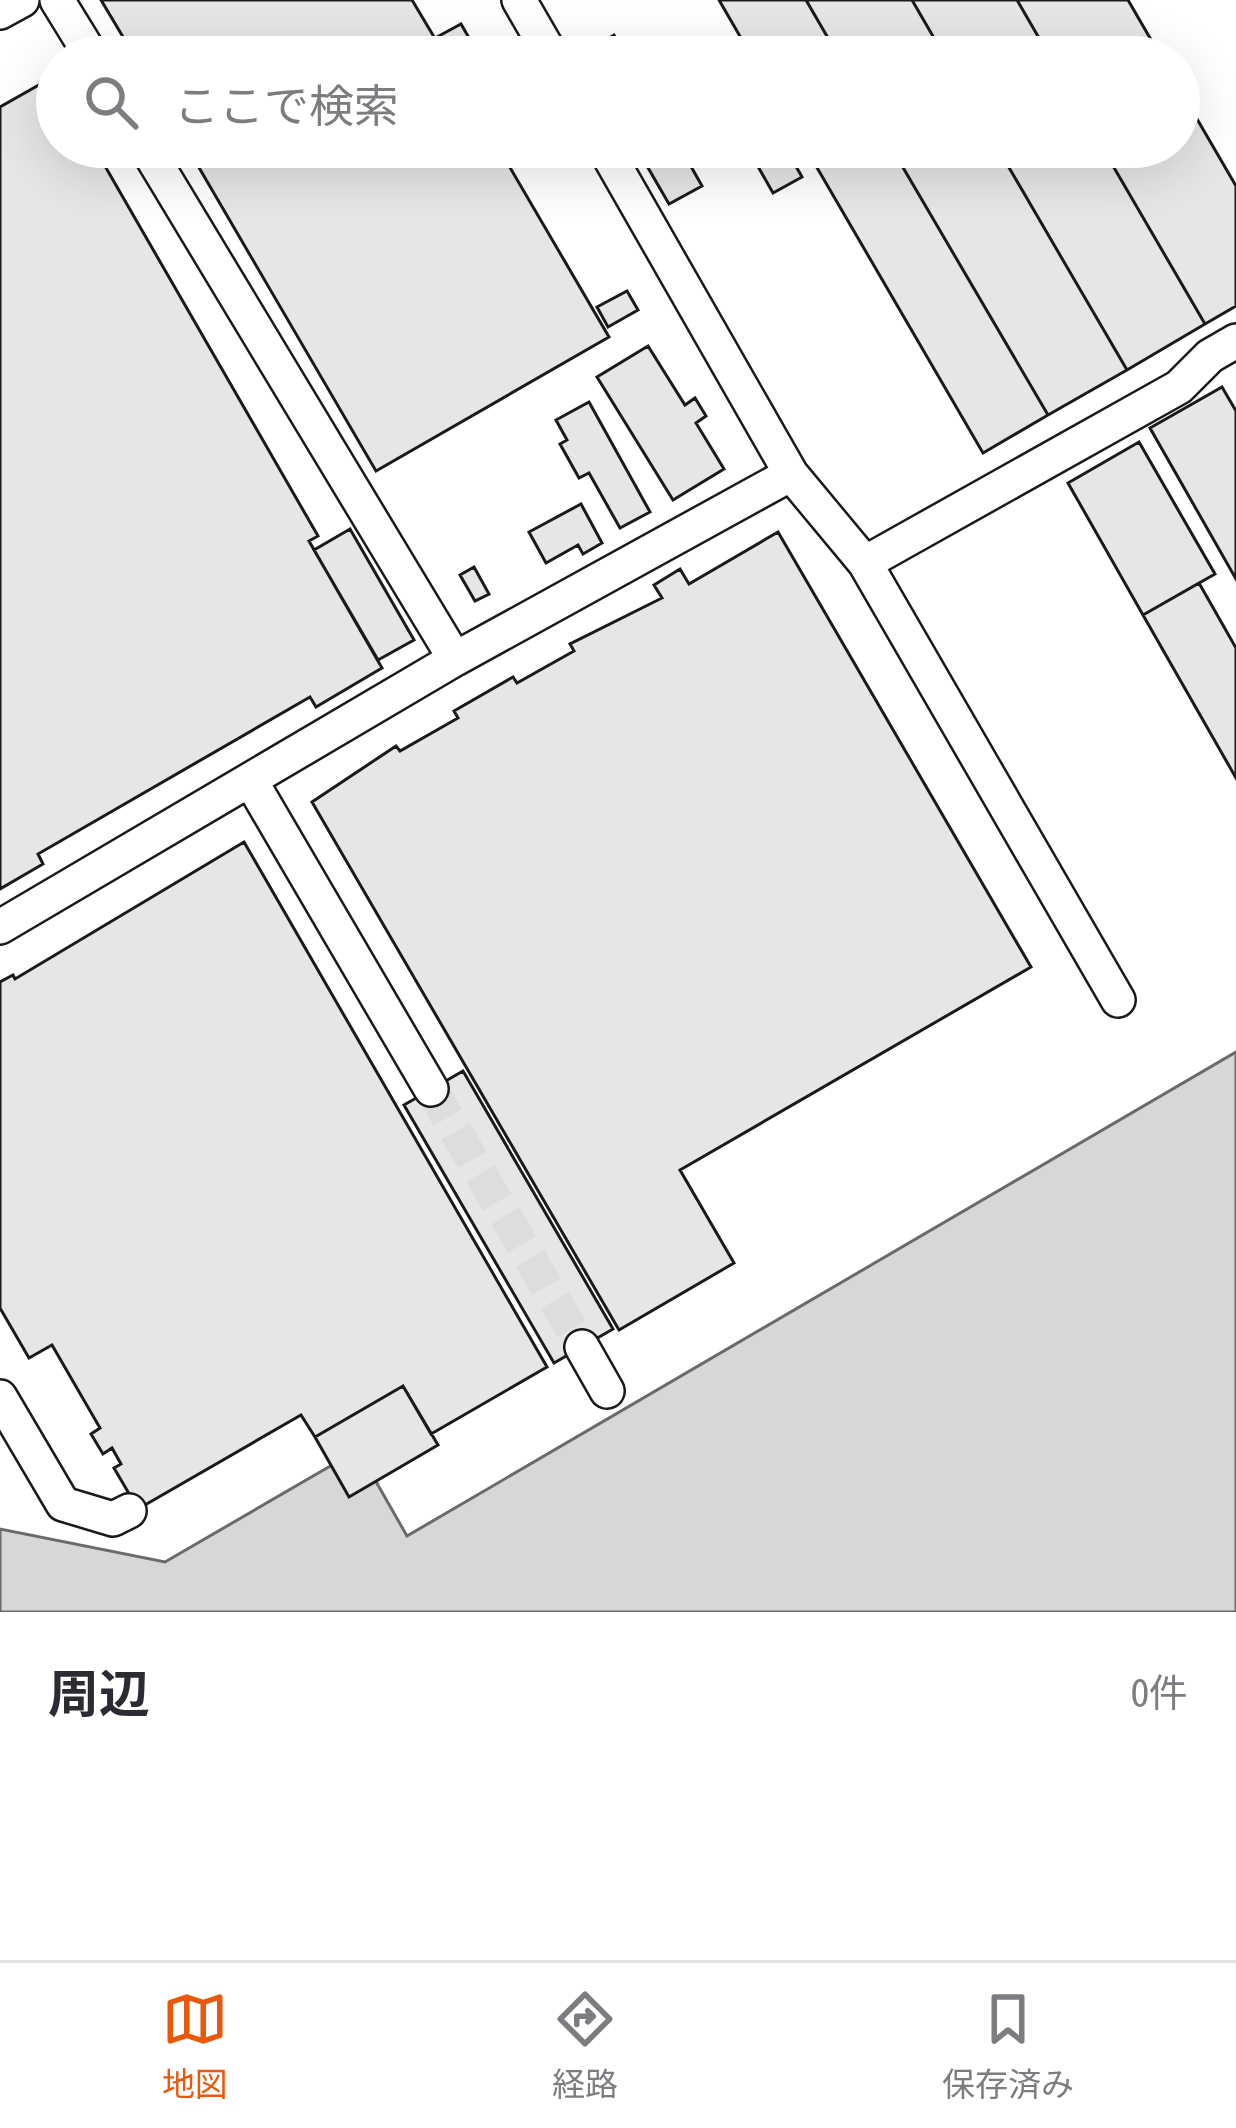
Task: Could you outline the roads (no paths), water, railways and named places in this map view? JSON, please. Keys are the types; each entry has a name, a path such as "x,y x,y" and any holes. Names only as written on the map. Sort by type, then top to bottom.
{"lane":[{"path":"0,12 22,0"},
{"path":"57,0 79,36"},
{"path":"519,0 540,36"},
{"path":"159,168 455,659"},
{"path":"616,168 791,474 865,563 1118,1000"},
{"path":"865,563 1179,387 1210,356 1236,341"},
{"path":"0,927 252,783 455,659 791,474"},
{"path":"252,783 431,1089"},
{"path":"582,1348 608,1391"},
{"path":"0,1396 63,1504 113,1519 129,1511"}],"tunnel":[{"path":"431,1089 582,1347"}]}
